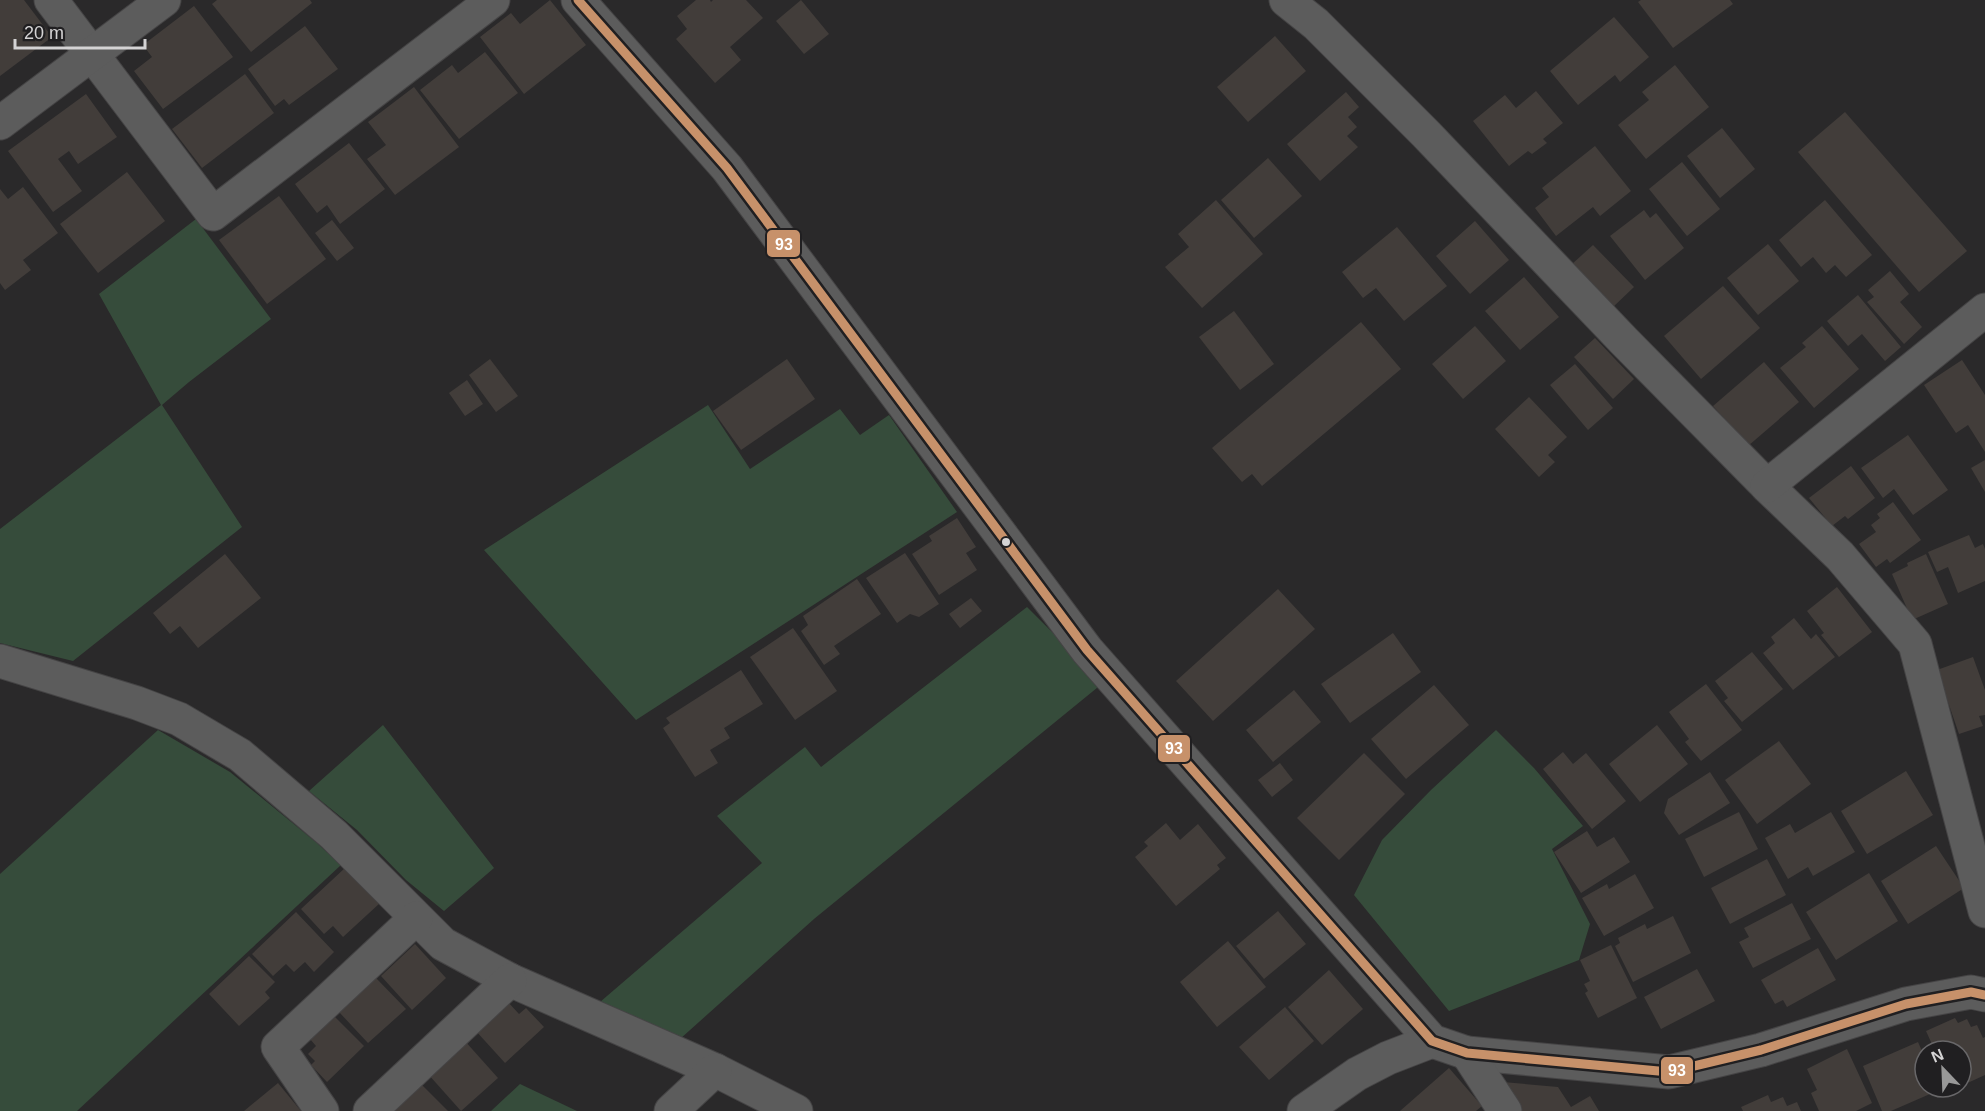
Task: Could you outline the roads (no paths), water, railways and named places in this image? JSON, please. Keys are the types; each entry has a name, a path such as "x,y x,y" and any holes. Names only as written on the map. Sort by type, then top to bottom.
{"street":[{"path":"51,0 213,214 493,0"},
{"path":"0,123 164,0"},
{"path":"578,0 727,168 1087,650 1432,1041 1467,1053 1669,1072 1761,1050 1906,1004 1971,992 1985,995"},
{"path":"1286,0 1316,24 1426,134 1767,486 1840,556 1915,644 1985,911"},
{"path":"1767,486 1985,310"},
{"path":"0,661 147,707 178,719 240,755 334,835 443,944 510,980 715,1070 796,1111"},
{"path":"322,1111 278,1047 416,918"},
{"path":"370,1111 510,980"},
{"path":"1304,1111 1358,1074 1388,1058 1432,1041"},
{"path":"1467,1053 1505,1111"},
{"path":"671,1111 715,1070"}]}
